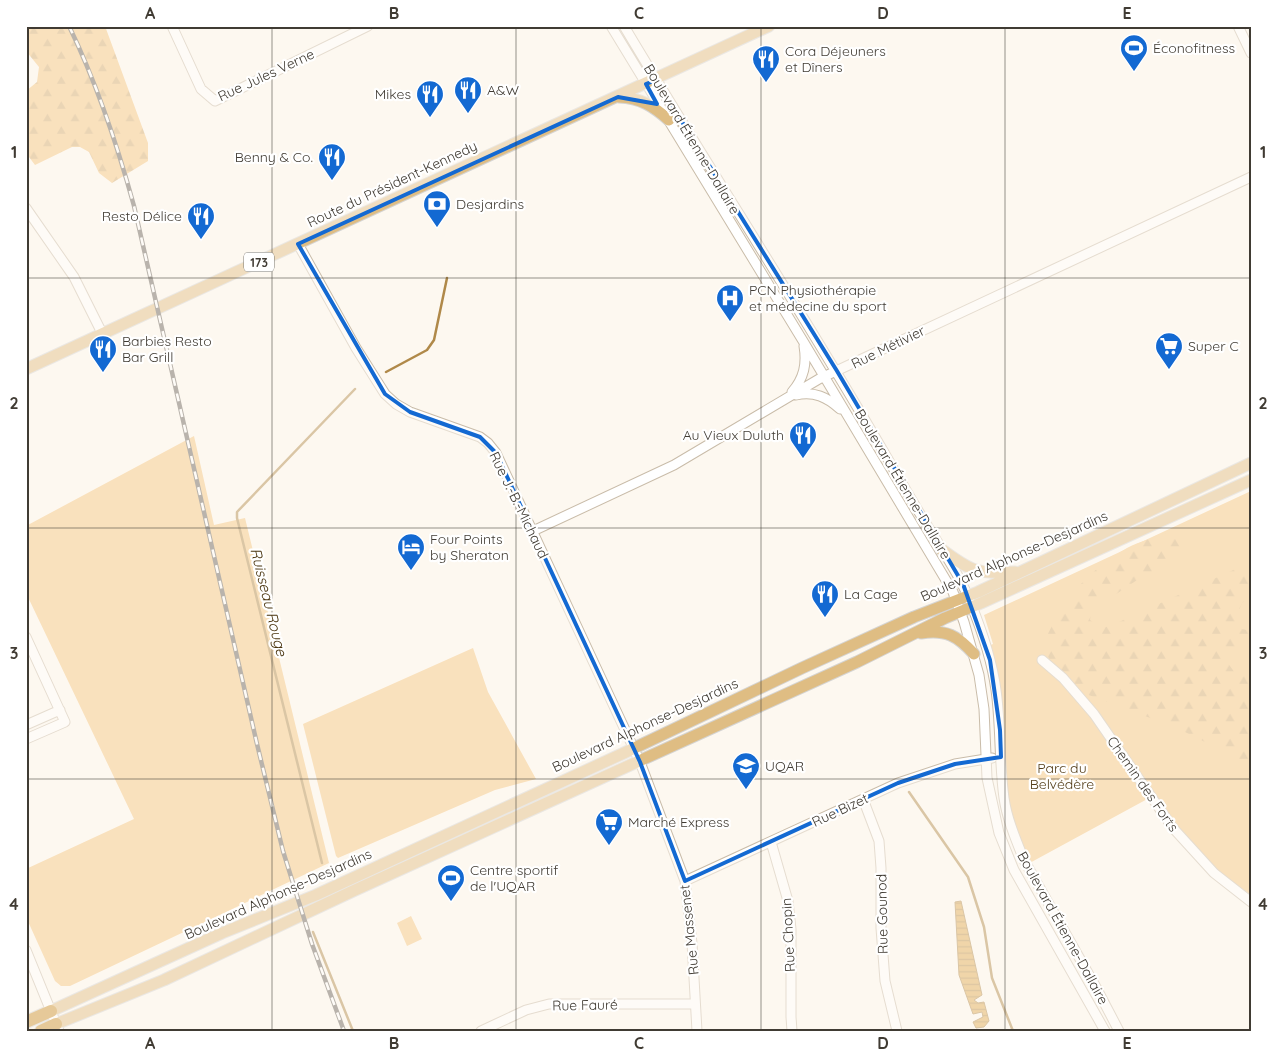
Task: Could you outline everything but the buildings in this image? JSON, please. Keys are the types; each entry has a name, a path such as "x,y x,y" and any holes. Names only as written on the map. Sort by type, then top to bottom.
{"highway":[{"path":"26,1022 51,1011"},
{"path":"41,1031 58,1027"}],"main road":[{"name":"Route du Président-Kennedy","path":"26,369 769,26"},
{"path":"618,97 643,101 669,120"},
{"name":"Boulevard Alphonse-Desjardins","path":"51,1011 222,933 316,895 634,748 810,664 1019,572 1251,463"},
{"name":"Boulevard Alphonse-Desjardins","path":"58,1027 163,981 353,891 640,762 857,662 960,612 1251,480"},
{"path":"941,548 972,570 984,573 1019,572"},
{"path":"912,635 944,633 959,638 974,654"}],"street":[{"name":"Rue Jules Verne","path":"172,26 201,89 215,101 368,26"},
{"name":"Boulevard Étienne-Dallaire","path":"611,26 651,82 724,192 837,371 968,595 990,660 996,687 1001,770 1007,814 1024,860 1119,1031"},
{"name":"Boulevard Étienne-Dallaire","path":"624,26 669,120 917,529 956,600 974,654 979,676 984,708 987,778 993,811 1009,858 1105,1031"},
{"path":"1238,26 1251,52"},
{"name":"Rue Métivier","path":"532,531 674,465 824,376 1251,177"},
{"path":"26,208 74,278 102,333"},
{"name":"Rue J.-B.-Michaud","path":"298,244 356,348 385,394 396,404 410,412 480,437 488,443 496,454 634,748"},
{"path":"786,398 797,387 804,372 806,354 803,341"},
{"path":"786,398 807,393 820,395 834,403 849,419"},
{"path":"26,637 65,722 26,739"},
{"name":"Chemin des Forts","path":"1042,660 1063,678 1094,714 1173,828 1214,874 1251,902"},
{"path":"26,725 60,710"},
{"name":"Rue Massenet","path":"634,748 685,881 692,943 697,1031"},
{"name":"Rue Bizet","path":"685,881 898,783 954,764 1001,757"},
{"name":"Rue Gounod","path":"863,799 879,841 882,868 881,928 885,980 897,1031"},
{"name":"Rue Chopin","path":"771,842 788,901 791,929 790,1017 792,1031"},
{"path":"26,950 58,1027"},
{"name":"Rue Fauré","path":"481,1031 526,1010 549,1004 695,1004"}],"highlighted area":[{"path":"656,80 837,371 963,584 990,660 1000,730 1001,757 955,764 898,783 685,881 640,762 496,453 480,437 410,412 385,394 298,244 618,97 657,104 646,84"}],"green space":[{"path":"26,26 105,26 148,143 148,161 112,183 99,173 89,152 80,147 72,147 35,165 26,153 26,91 37,82 39,67 26,51"},
{"path":"194,436 214,525 245,518 329,863 70,986 61,986 55,981 26,917 26,869 134,819 26,593 26,526"},
{"name":"Parc du Belvédère","path":"1251,491 1251,895 1217,871 1151,797 1026,865 1007,814 986,647 993,644 984,615"},
{"path":"1171,532 1180,547 1172,564 1143,576 1091,611 1090,620 1098,626 1108,627 1251,562 1251,596 1242,603 1236,618 1242,629 1251,631 1251,644 1241,644 1222,655 1235,673 1251,678 1251,770 1233,756 1177,728 1078,691 1053,667 1043,645 1067,601 1087,578 1127,548"},
{"path":"473,648 488,692 536,779 495,790 338,858 303,724"},
{"path":"411,916 422,939 407,946 397,923"}],"shaded area":[{"path":"961,901 982,995 974,1000 978,1003 984,1002 989,1021 984,1027 976,1028 973,1022 983,1017 982,1012 973,1014 959,975 955,902"}],"waterway":[{"name":"Ruisseau Rouge","path":"386,372 427,350 434,340 447,278"},
{"name":"Ruisseau Rouge","path":"322,863 237,512 355,389"},
{"path":"909,792 968,877 984,927 992,978 1013,1031"},
{"name":"Ruisseau Rouge","path":"313,932 353,1031"}],"railway":[{"path":"69,26 106,114 134,206 283,851 312,944 344,1031"}],"place":[{"name":"Éconofitness","path":"1134,72"},
{"name":"Cora Déjeuners et Dîners","path":"766,83"},
{"name":"A&W","path":"468,114"},
{"name":"Mikes","path":"430,118"},
{"name":"Benny & Co.","path":"332,181"},
{"name":"Desjardins","path":"437,228"},
{"name":"Resto Délice","path":"201,240"},
{"name":"PCN Physiothérapie et médecine du sport","path":"730,322"},
{"name":"Super C","path":"1169,370"},
{"name":"Barbies Resto Bar Grill","path":"103,373"},
{"name":"Au Vieux Duluth","path":"803,459"},
{"name":"Four Points by Sheraton","path":"411,571"},
{"name":"La Cage","path":"825,618"},
{"name":"UQAR","path":"746,790"},
{"name":"Marché Express","path":"609,846"},
{"name":"Centre sportif de l'UQAR","path":"451,902"}]}
